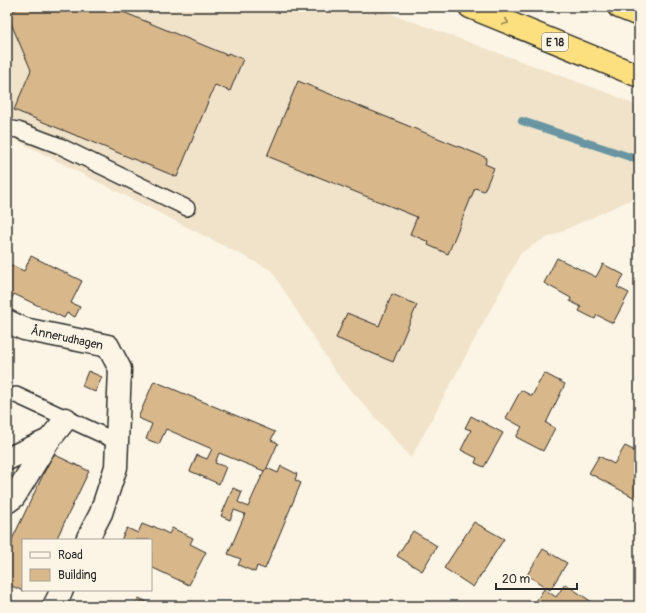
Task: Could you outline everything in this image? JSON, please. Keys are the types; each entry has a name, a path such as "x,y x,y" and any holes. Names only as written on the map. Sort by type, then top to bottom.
{"highway":[{"name":"E 18","path":"470,7 639,76"},
{"path":"619,7 639,15"}],"street":[{"name":"Ånnerudhagen","path":"13,327 108,346 120,369 116,467 100,513 87,539"},
{"path":"7,502 14,496 49,440 66,419"},
{"path":"7,459 49,440"},
{"path":"54,606 62,591"}],"lane":[{"path":"7,128 18,130 60,146 187,208"},
{"path":"16,395 118,442"}],"shaded area":[{"path":"7,7 373,7 611,94 639,107 639,196 536,243 521,253 411,458 336,373 271,270 10,137 7,137"}],"building":[{"path":"21,7 111,7 227,55 228,53 243,59 230,91 215,85 177,177 14,110 31,70 7,14"},
{"path":"298,81 487,158 485,164 494,168 484,191 475,188 448,254 428,245 429,242 410,234 417,217 267,156"},
{"path":"31,256 82,281 71,303 80,307 75,317 67,313 64,318 14,294 7,308 7,263 24,271"},
{"path":"557,258 596,277 603,264 624,275 617,287 629,293 613,323 597,315 595,319 579,311 581,307 570,301 571,298 544,283"},
{"path":"392,294 417,305 393,362 336,338 347,313 379,326"},
{"path":"88,371 102,377 95,392 82,386"},
{"path":"544,373 565,384 546,423 555,428 543,451 516,437 522,427 506,418 521,390 532,396"},
{"path":"154,381 275,432 271,440 278,443 266,470 264,471 219,453 215,463 226,467 219,484 190,471 197,455 207,459 212,449 166,429 159,444 146,439 152,424 138,418"},
{"path":"471,416 503,433 484,467 475,463 477,458 461,450 471,430 465,428"},
{"path":"639,443 639,495 637,499 589,473 599,456 614,464 625,446 635,451"},
{"path":"53,454 89,471 56,539 22,539 22,591 7,584 9,576 7,575 7,550"},
{"path":"281,466 297,474 295,480 301,483 265,569 257,566 255,572 238,565 241,559 228,554 245,514 234,510 230,520 221,516 233,488 242,492 238,502 248,507 264,471 267,468 278,473"},
{"path":"474,522 504,539 473,587 444,568"},
{"path":"142,524 152,528 153,526 169,534 172,528 193,538 190,544 206,552 189,585 152,567 152,539 122,539 127,528 138,533"},
{"path":"413,531 437,546 422,571 397,556"},
{"path":"543,549 567,563 550,590 527,575"},
{"path":"565,584 598,606 533,606 544,589 556,597"},
{"path":"139,598 155,606 135,606"}],"waterway":[{"path":"522,121 639,160"}]}
